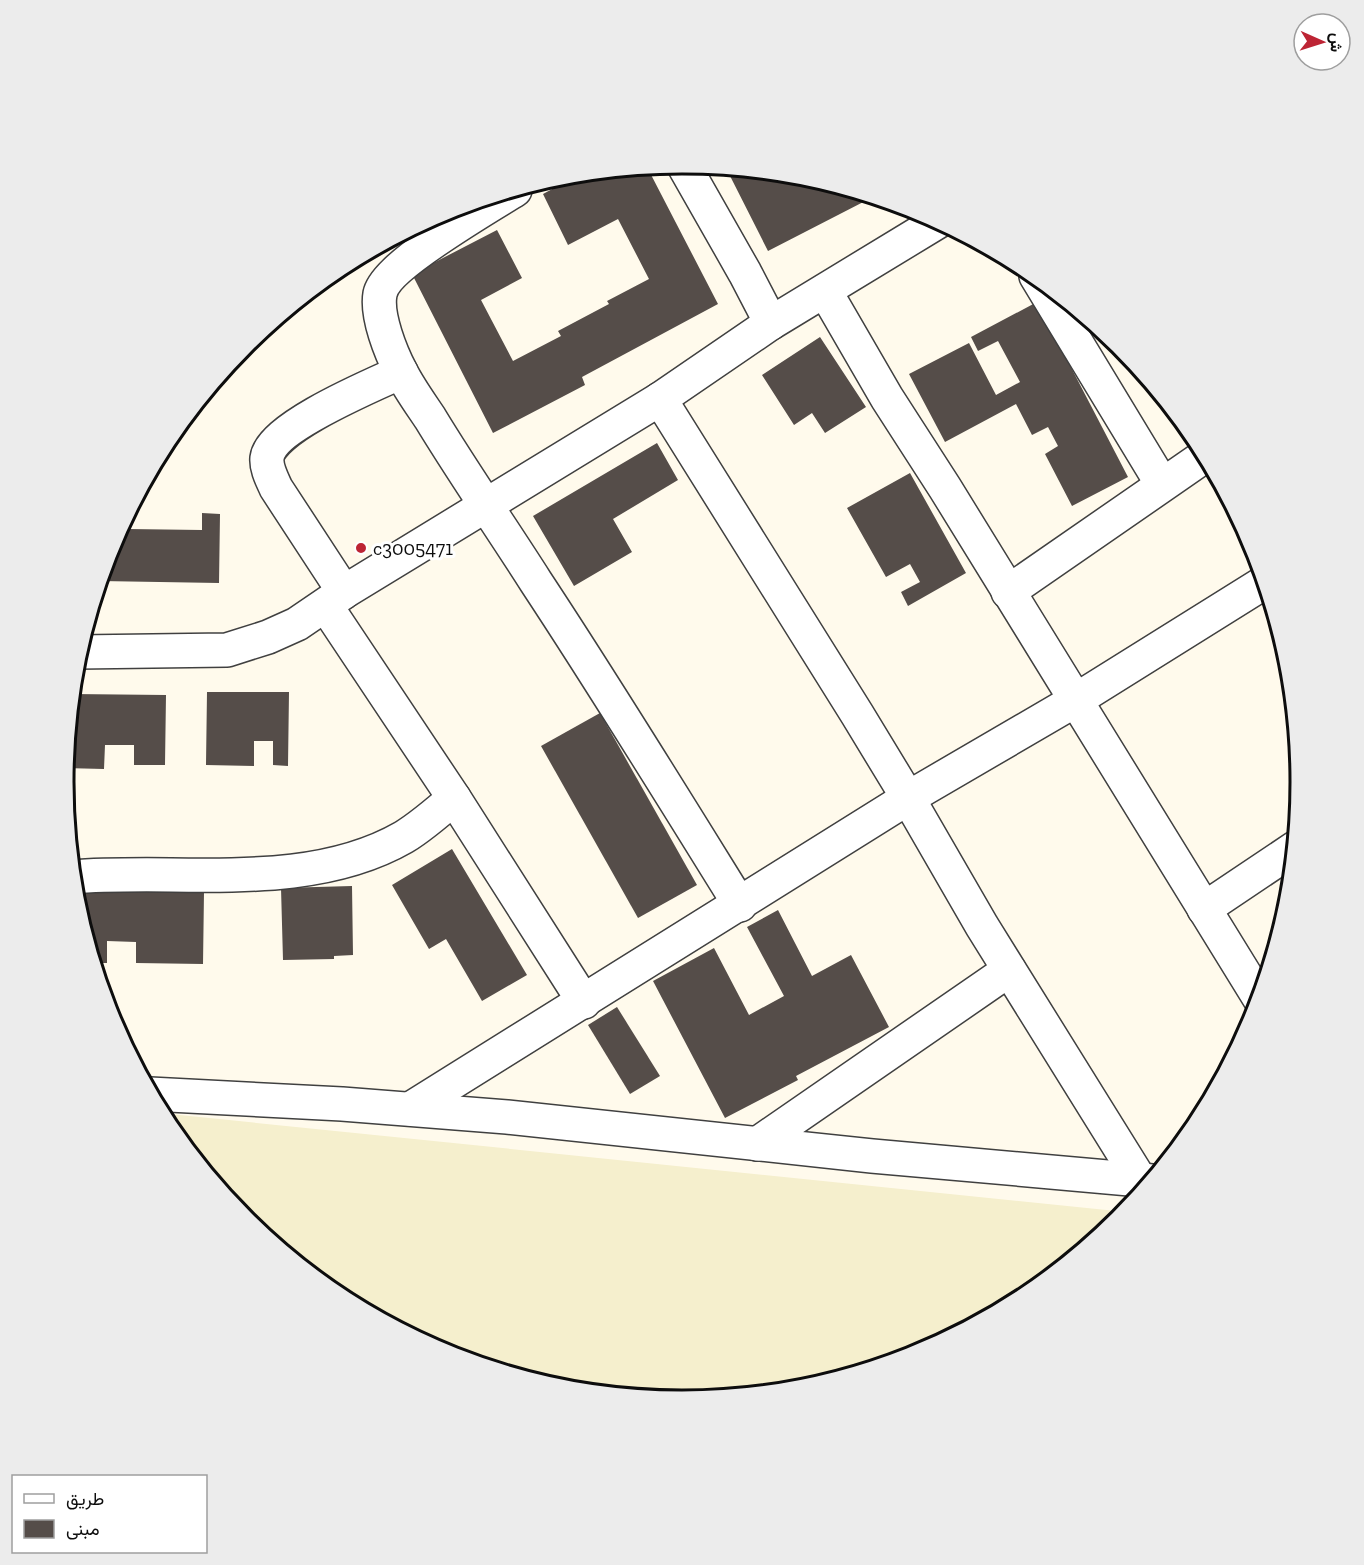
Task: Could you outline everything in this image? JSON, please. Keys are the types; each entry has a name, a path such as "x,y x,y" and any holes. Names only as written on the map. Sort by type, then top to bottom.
{"street":[{"path":"689,174 746,273 771,324"},
{"path":"494,204 411,259 384,283 380,295 380,309 386,334 401,372 452,456 486,505 740,905"},
{"path":"88,652 227,650 268,637 297,624 660,399 771,324 929,227"},
{"path":"825,291 887,398 1254,989"},
{"path":"1049,298 1162,484"},
{"path":"401,372 323,410 294,427 272,446 267,458 268,471 335,599 454,798 584,1002"},
{"path":"660,399 908,798 1009,970 1144,1178"},
{"path":"1008,592 1198,460"},
{"path":"410,1109 908,798 1076,700 1258,586"},
{"path":"81,877 273,872 308,868 351,859 395,841 427,822 454,798"},
{"path":"1203,909 1286,853"},
{"path":"757,1144 1009,970"},
{"path":"160,1095 410,1109 1142,1181"}],"shaded area":[{"path":"172,1114 1114,1211 1083,1240 1020,1288 951,1328 915,1345 839,1370 761,1386 722,1390 642,1390 563,1379 486,1359 449,1345 378,1309 312,1265 252,1213 199,1153"}],"building":[{"path":"651,175 718,304 582,377 585,385 493,433 412,274 497,230 522,278 481,300 513,361 561,336 558,331 609,304 607,301 649,279 618,219 568,245 543,194 563,186 603,179"},
{"path":"730,176 801,186 863,202 768,251"},
{"path":"1037,302 1128,477 1072,506 1045,454 1058,446 1048,427 1032,435 1016,404 945,442 909,374 969,343 996,395 1020,382 998,341 978,351 971,337"},
{"path":"820,337 866,407 825,433 812,413 794,425 762,375"},
{"path":"657,443 678,480 613,519 632,552 574,586 533,516"},
{"path":"910,473 966,573 908,606 901,592 920,582 910,564 886,577 847,508"},
{"path":"202,513 220,514 219,583 108,581 129,529 202,530"},
{"path":"207,692 289,692 288,766 273,765 273,741 254,741 254,766 206,765"},
{"path":"80,694 166,695 165,765 134,765 134,745 105,745 104,769 74,768"},
{"path":"600,713 697,885 638,918 541,746"},
{"path":"452,849 527,975 482,1001 446,939 429,949 392,885"},
{"path":"352,886 353,955 334,956 334,959 283,960 281,888"},
{"path":"83,890 204,892 203,964 136,963 136,942 107,941 107,963 101,963"},
{"path":"778,910 812,976 851,955 889,1027 796,1076 798,1080 725,1118 653,981 714,948 749,1015 784,996 747,927"},
{"path":"617,1007 660,1076 630,1094 588,1025"}],"place":[{"name":"c3005471","path":"361,548"}]}
